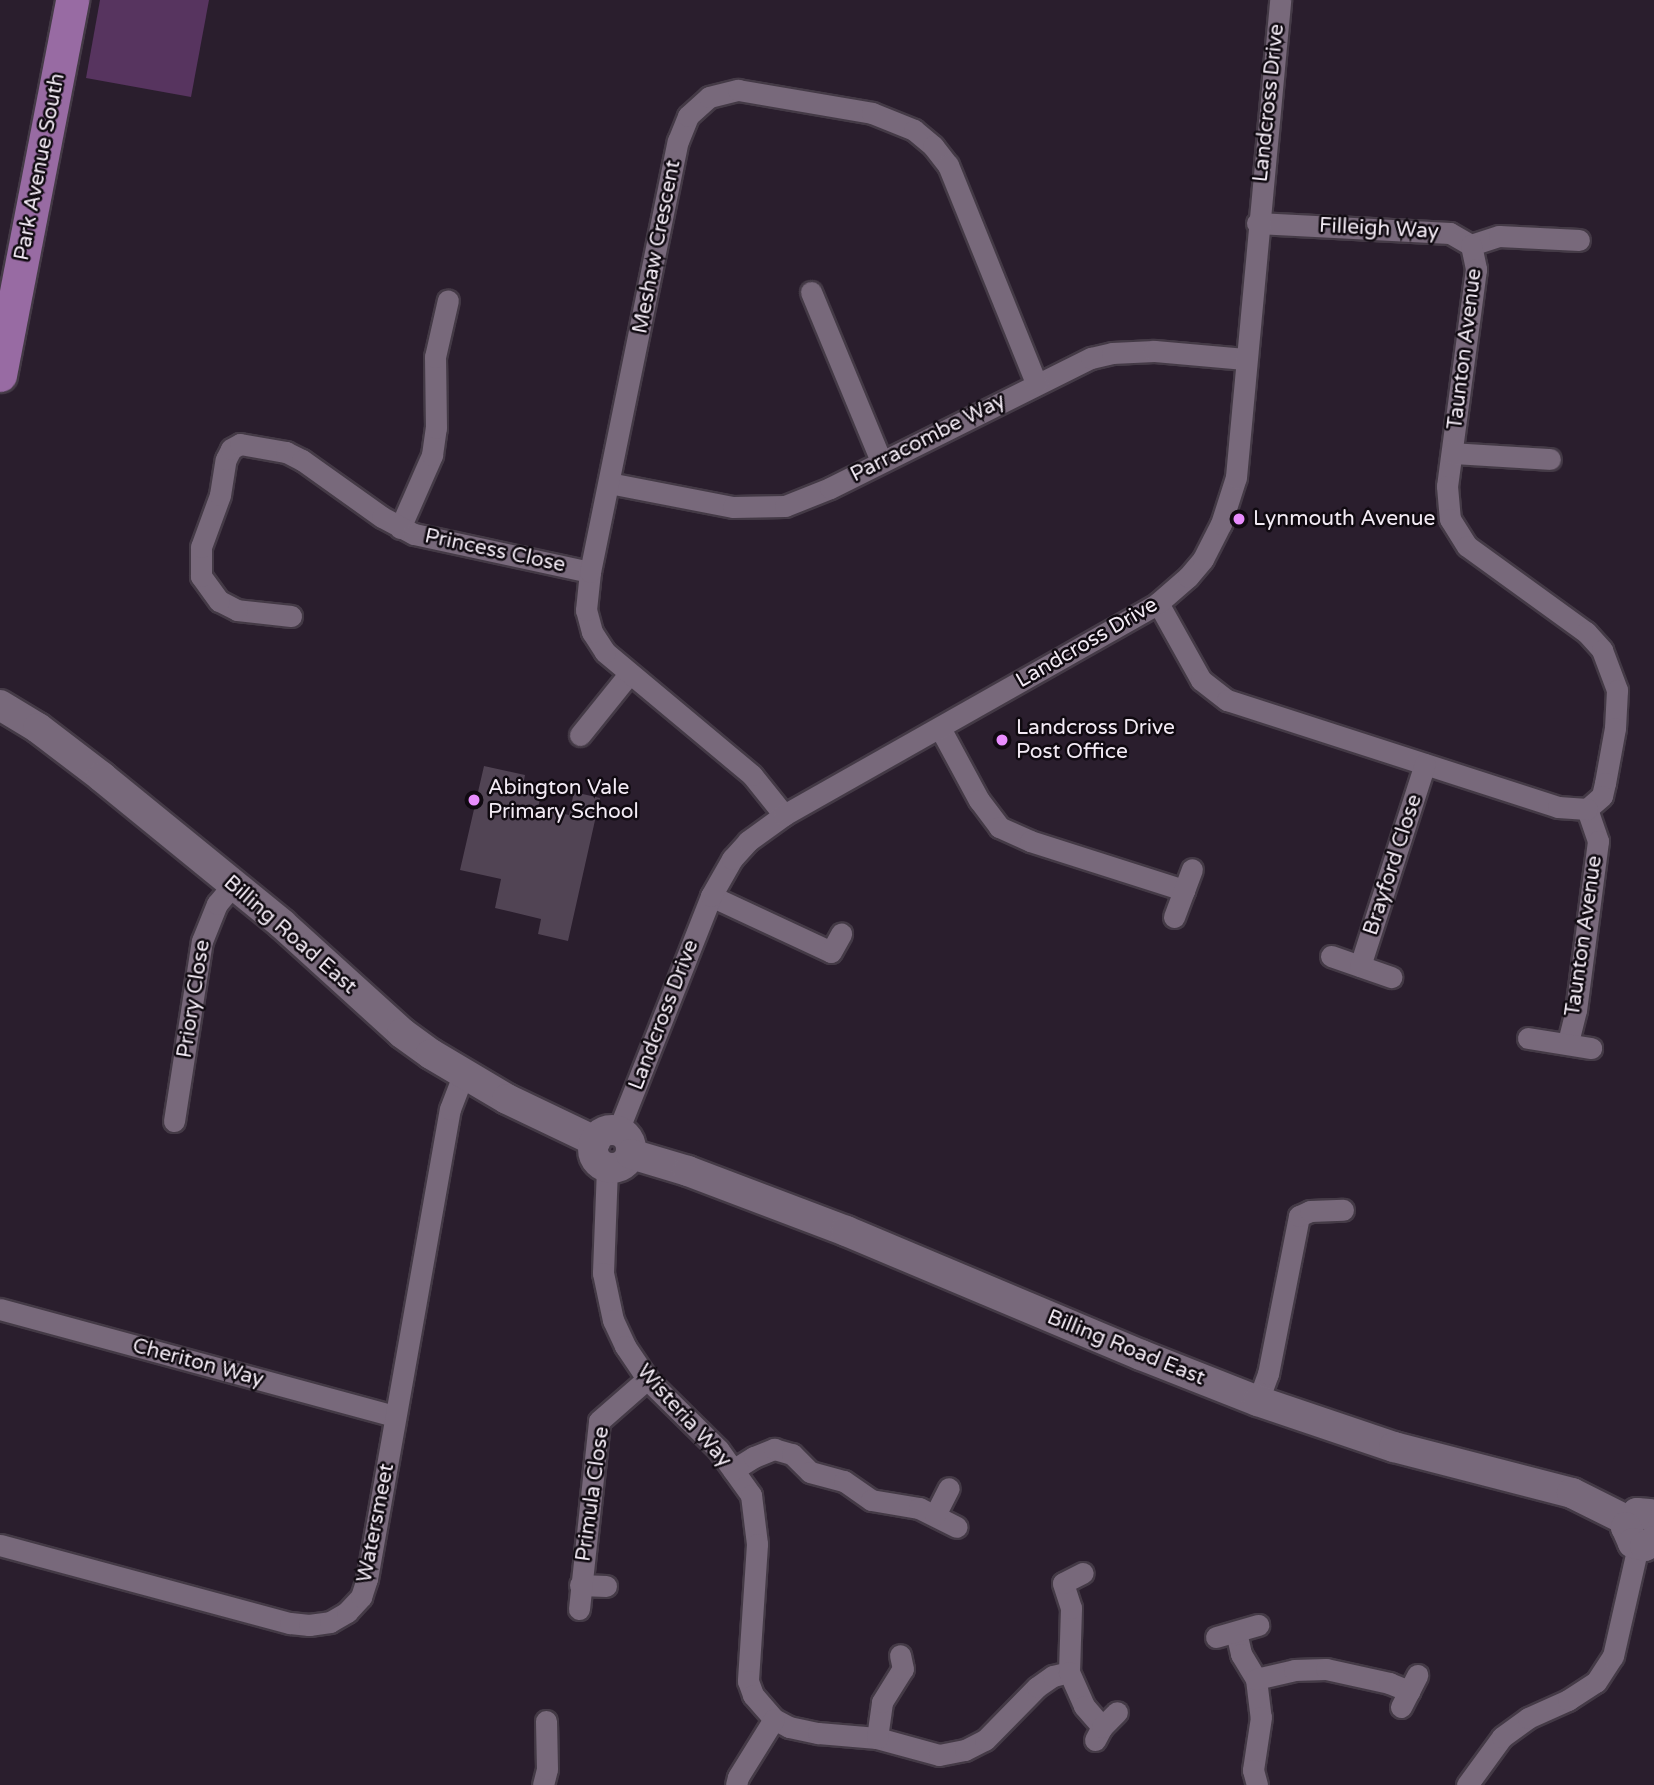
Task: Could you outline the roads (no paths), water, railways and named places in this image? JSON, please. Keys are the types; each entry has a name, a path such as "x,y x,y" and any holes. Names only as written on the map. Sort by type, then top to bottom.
{"main road":[{"name":"Park Avenue South","path":"0,374 72,0"}],"street":[{"name":"Landcross Drive","path":"613,1149 711,897 732,859 748,841 784,815 1158,603 1188,577 1203,559 1228,507 1236,477 1257,223 1280,0"},
{"name":"Meshaw Crescent","path":"784,815 752,775 606,652 592,632 586,610 590,572 682,128 697,106 724,92 755,92 872,113 914,130 933,146 957,184 1036,383"},
{"name":"Filleigh Way","path":"1257,223 1450,233 1471,245"},
{"path":"1471,245 1499,236 1579,240"},
{"name":"Taunton Avenue","path":"1471,245 1476,269 1447,505 1457,534 1467,546 1586,632 1602,650 1617,691 1612,747 1602,796 1587,809 1598,841 1576,1010 1567,1042"},
{"path":"811,292 881,461"},
{"name":"Princess Close","path":"400,528 432,455 436,428 435,357 448,300"},
{"name":"Parracombe Way","path":"609,483 733,507 770,508 817,494 1073,365 1112,353 1154,351 1245,359"},
{"name":"Princess Close","path":"291,616 237,610 219,601 201,576 201,547 220,495 226,460 231,449 240,444 261,446 302,460 400,528 427,538 590,572"},
{"name":"Taunton Avenue","path":"1452,453 1550,459"},
{"path":"1158,603 1201,680 1220,696 1558,807 1587,809"},
{"path":"580,735 629,674"},
{"name":"Billing Road East","path":"0,705 38,728 102,777 282,924 402,1032 463,1075 613,1149 688,1171 846,1231 1141,1355 1258,1401 1394,1447 1572,1493 1644,1531"},
{"path":"940,728 979,800 999,827 1030,841 1184,890"},
{"name":"Brayford Close","path":"1360,965 1425,764"},
{"path":"1174,917 1192,869"},
{"name":"Priory Close","path":"174,1121 202,942 207,922 233,885"},
{"path":"711,897 831,951"},
{"path":"1331,956 1391,977"},
{"name":"Taunton Avenue","path":"1528,1038 1567,1042 1591,1048"},
{"name":"Watersmeet","path":"0,1545 290,1623 309,1625 330,1622 347,1612 361,1597 367,1579 450,1110 463,1075"},
{"name":"Wisteria Way","path":"613,1149 602,1237 607,1296 625,1346 647,1379 700,1429 751,1495 757,1544 748,1681 753,1695 774,1719"},
{"path":"1258,1401 1268,1374 1299,1216 1310,1211 1343,1210"},
{"name":"Cheriton Way","path":"0,1309 395,1416"},
{"name":"Primula Close","path":"579,1609 599,1421 647,1379"},
{"path":"733,1470 774,1449 792,1454 810,1472 844,1481 871,1500 919,1508 957,1527"},
{"path":"935,1515 949,1488"},
{"path":"1466,1785 1502,1737 1528,1718 1568,1700 1596,1682 1613,1656 1644,1531"},
{"path":"1083,1573 1063,1583 1071,1608 1069,1672 1084,1706 1105,1726"},
{"name":"Primula Close","path":"580,1585 607,1586"},
{"path":"1257,1785 1253,1770 1261,1717 1256,1679 1226,1634 1258,1625"},
{"path":"877,1738 882,1702 903,1669 900,1655"},
{"path":"1256,1679 1294,1670 1326,1669 1389,1683 1409,1691"},
{"path":"736,1785 738,1777 774,1719 789,1727 818,1733 877,1738 939,1755 965,1750 985,1740 1037,1687 1053,1676 1069,1672"},
{"path":"543,1785 547,1769 546,1721"}],"place":[{"name":"Lynmouth Avenue","path":"1239,519"},
{"name":"Landcross Drive Post Office","path":"1002,740"},
{"name":"Abington Vale Primary School","path":"474,800"}]}
